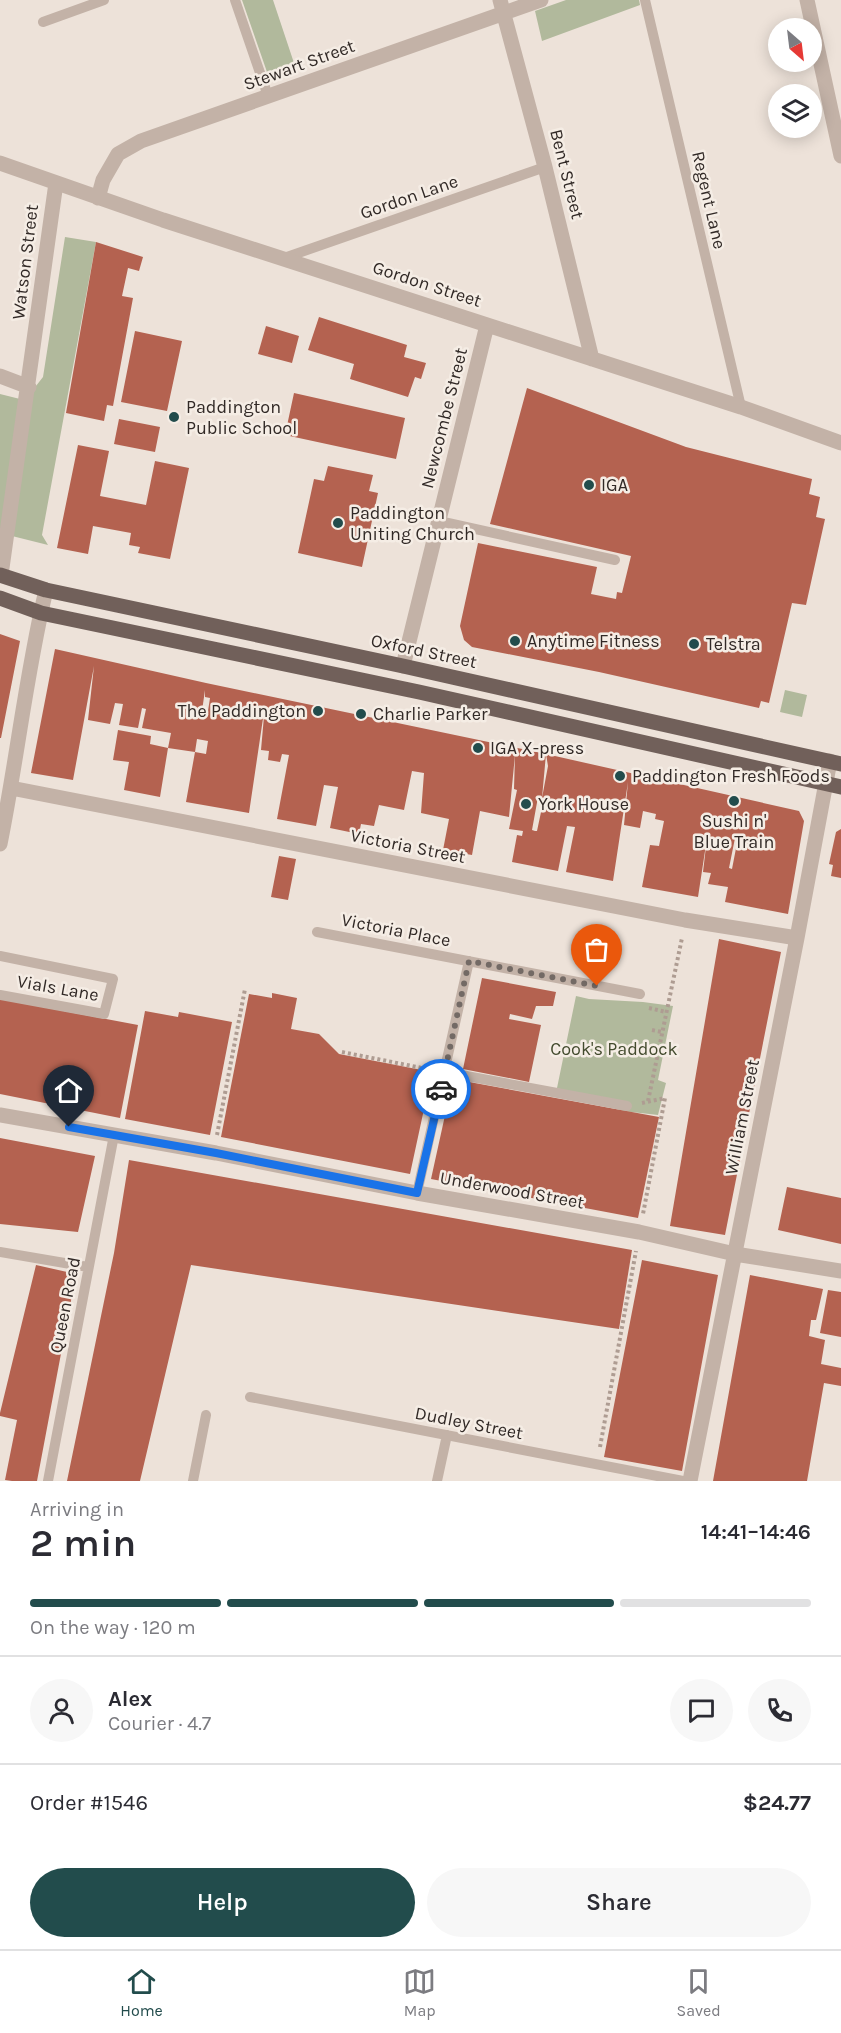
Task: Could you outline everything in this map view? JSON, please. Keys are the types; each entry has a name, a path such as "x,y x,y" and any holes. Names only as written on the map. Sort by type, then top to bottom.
{"main road":[{"name":"Oxford Street","path":"1,575 46,591 403,666 835,762"},
{"path":"0,598 41,613 419,692 841,787"}],"street":[{"name":"Stewart Street","path":"98,198 104,180 118,154 141,141 268,96 503,6 541,0"},
{"path":"807,0 841,156"},
{"name":"Bent Street","path":"503,6 546,167 592,359"},
{"name":"Gordon Street","path":"0,163 98,198 741,407 841,444"},
{"name":"Watson Street","path":"1,575 56,183"},
{"name":"Newcombe Street","path":"403,666 487,325"},
{"path":"0,376 29,387"},
{"path":"0,844 46,591"},
{"name":"William Street","path":"690,1481 797,938 825,782 835,762"},
{"name":"Victoria Street","path":"11,788 685,920 797,938"},
{"name":"Underwood Street","path":"0,1114 216,1153 417,1193 639,1232 735,1254 841,1271"}],"lane":[{"path":"43,22 104,0"},
{"path":"235,0 268,96"},
{"name":"Regent Lane","path":"645,0 741,407"},
{"name":"Gordon Lane","path":"284,258 546,167"},
{"path":"439,521 615,560"},
{"name":"Victoria Place","path":"317,932 640,994"},
{"name":"Vials Lane","path":"0,956 113,979 104,1014 0,995"},
{"name":"Victoria Place","path":"417,1193 469,961"},
{"path":"445,1072 627,1106"},
{"name":"Queen Road","path":"48,1481 114,1136"},
{"path":"0,1252 88,1268"},
{"name":"Dudley Street","path":"250,1397 683,1481"},
{"path":"193,1481 206,1415"},
{"path":"437,1481 447,1435"}],"path":[{"path":"648,1102 685,920"},
{"path":"216,1153 218,1124 245,989"},
{"path":"652,1030 662,1032"},
{"path":"342,1052 445,1072"},
{"path":"597,1464 665,1098 627,1106"}],"green space":[{"path":"242,0 273,0 294,63 267,72"},
{"path":"566,0 639,0 640,5 542,41 535,11"},
{"path":"65,237 96,242 42,535 48,545 0,533 0,394 20,399 32,391 43,377"},
{"path":"785,690 807,695 802,717 780,712"},
{"name":"Cook's Paddock","path":"576,996 673,1006 658,1080 666,1083 658,1115 623,1111 557,1088"}],"building":[{"path":"96,242 143,257 139,271 128,268 122,296 133,298 113,406 107,405 104,421 66,413"},
{"path":"319,317 407,345 404,357 426,363 421,379 415,377 408,397 350,379 354,364 308,350"},
{"path":"266,326 299,336 292,363 258,354"},
{"path":"135,331 182,341 167,411 121,402"},
{"path":"527,388 686,447 812,479 809,494 820,497 816,517 825,519 806,605 792,603 769,703 761,701 759,708 599,672 472,647 464,640 460,626 478,543 597,567 591,594 616,599 617,592 622,593 631,556 490,524"},
{"path":"294,393 405,418 396,459 285,435"},
{"path":"119,419 160,427 155,452 114,444"},
{"path":"78,445 109,451 100,496 146,505 155,461 189,468 170,559 138,553 140,547 129,545 131,533 93,526 88,554 57,548"},
{"name":"Paddington Uniting Church","path":"328,466 373,475 369,491 378,493 362,567 298,553 314,479 324,481"},
{"path":"0,634 20,641 1,738 0,738"},
{"path":"55,649 546,754 799,811 804,821 788,914 725,902 728,887 708,884 711,873 703,872 707,838 698,897 642,887 650,845 659,846 664,821 655,819 656,814 643,811 640,828 624,825 628,782 613,881 566,872 575,827 567,826 558,871 512,862 517,835 522,836 523,831 509,829 517,790 514,789 515,755 509,817 480,811 472,855 443,850 449,819 421,813 424,773 412,771 404,810 379,805 374,826 361,824 359,834 330,828 338,787 324,785 316,826 277,819 289,755 282,754 280,762 268,760 269,751 261,750 265,705 249,813 186,802 195,752 168,748 171,733 142,728 146,709 142,708 138,728 119,725 123,704 115,703 110,724 88,720 94,666 73,780 31,773","holes":["205,690 205,697 210,698 208,711 202,711","197,739 208,741 206,754 195,752","546,754 548,766 542,798","538,797 544,798 537,831 535,831 532,830","735,838 738,838 732,869 729,868"]},
{"path":"118,730 151,736 150,744 168,748 160,797 124,790 129,762 113,760"},
{"path":"841,829 841,878 831,876 833,865 829,864 836,832"},
{"path":"279,856 296,859 288,900 271,897"},
{"path":"719,939 781,952 725,1235 670,1226"},
{"path":"482,978 556,992 553,1006 536,1006 532,1019 510,1014 509,1019 541,1025 529,1082 463,1069"},
{"path":"272,993 297,998 291,1029 319,1034 339,1054 432,1072 410,1174 221,1137 249,994 272,998"},
{"path":"0,999 138,1025 120,1118 0,1094"},
{"path":"145,1011 178,1017 179,1012 232,1022 210,1135 125,1119"},
{"path":"453,1079 659,1117 638,1218 431,1179"},
{"path":"0,1138 95,1156 78,1232 0,1224"},
{"path":"129,1160 632,1250 619,1329 191,1265 140,1481 67,1481 114,1253"},
{"path":"787,1187 841,1198 841,1244 778,1230"},
{"path":"642,1260 718,1275 682,1471 604,1457"},
{"path":"36,1265 76,1274 37,1481 12,1481 5,1480 17,1420 0,1416 0,1413"},
{"path":"750,1275 823,1289 816,1320 811,1320 809,1336 825,1340 821,1364 841,1368 841,1386 824,1383 807,1481 713,1481"},
{"path":"828,1290 841,1292 841,1337 820,1333"}],"way so far":[{"path":"441,1089 469,961 597,986"}],"place":[{"name":"Paddington Public School","path":"174,417"},
{"name":"IGA","path":"589,485"},
{"name":"Paddington Uniting Church","path":"338,523"},
{"name":"Anytime Fitness","path":"515,641"},
{"name":"Telstra","path":"694,644"},
{"name":"The Paddington","path":"318,711"},
{"name":"Charlie Parker","path":"361,714"},
{"name":"IGA X-press","path":"478,748"},
{"name":"Paddington Fresh Foods","path":"620,776"},
{"name":"Sushi n' Blue Train","path":"734,801"},
{"name":"York House","path":"526,804"}],"route":[{"path":"69,1127 216,1153 417,1193 441,1089"}]}
